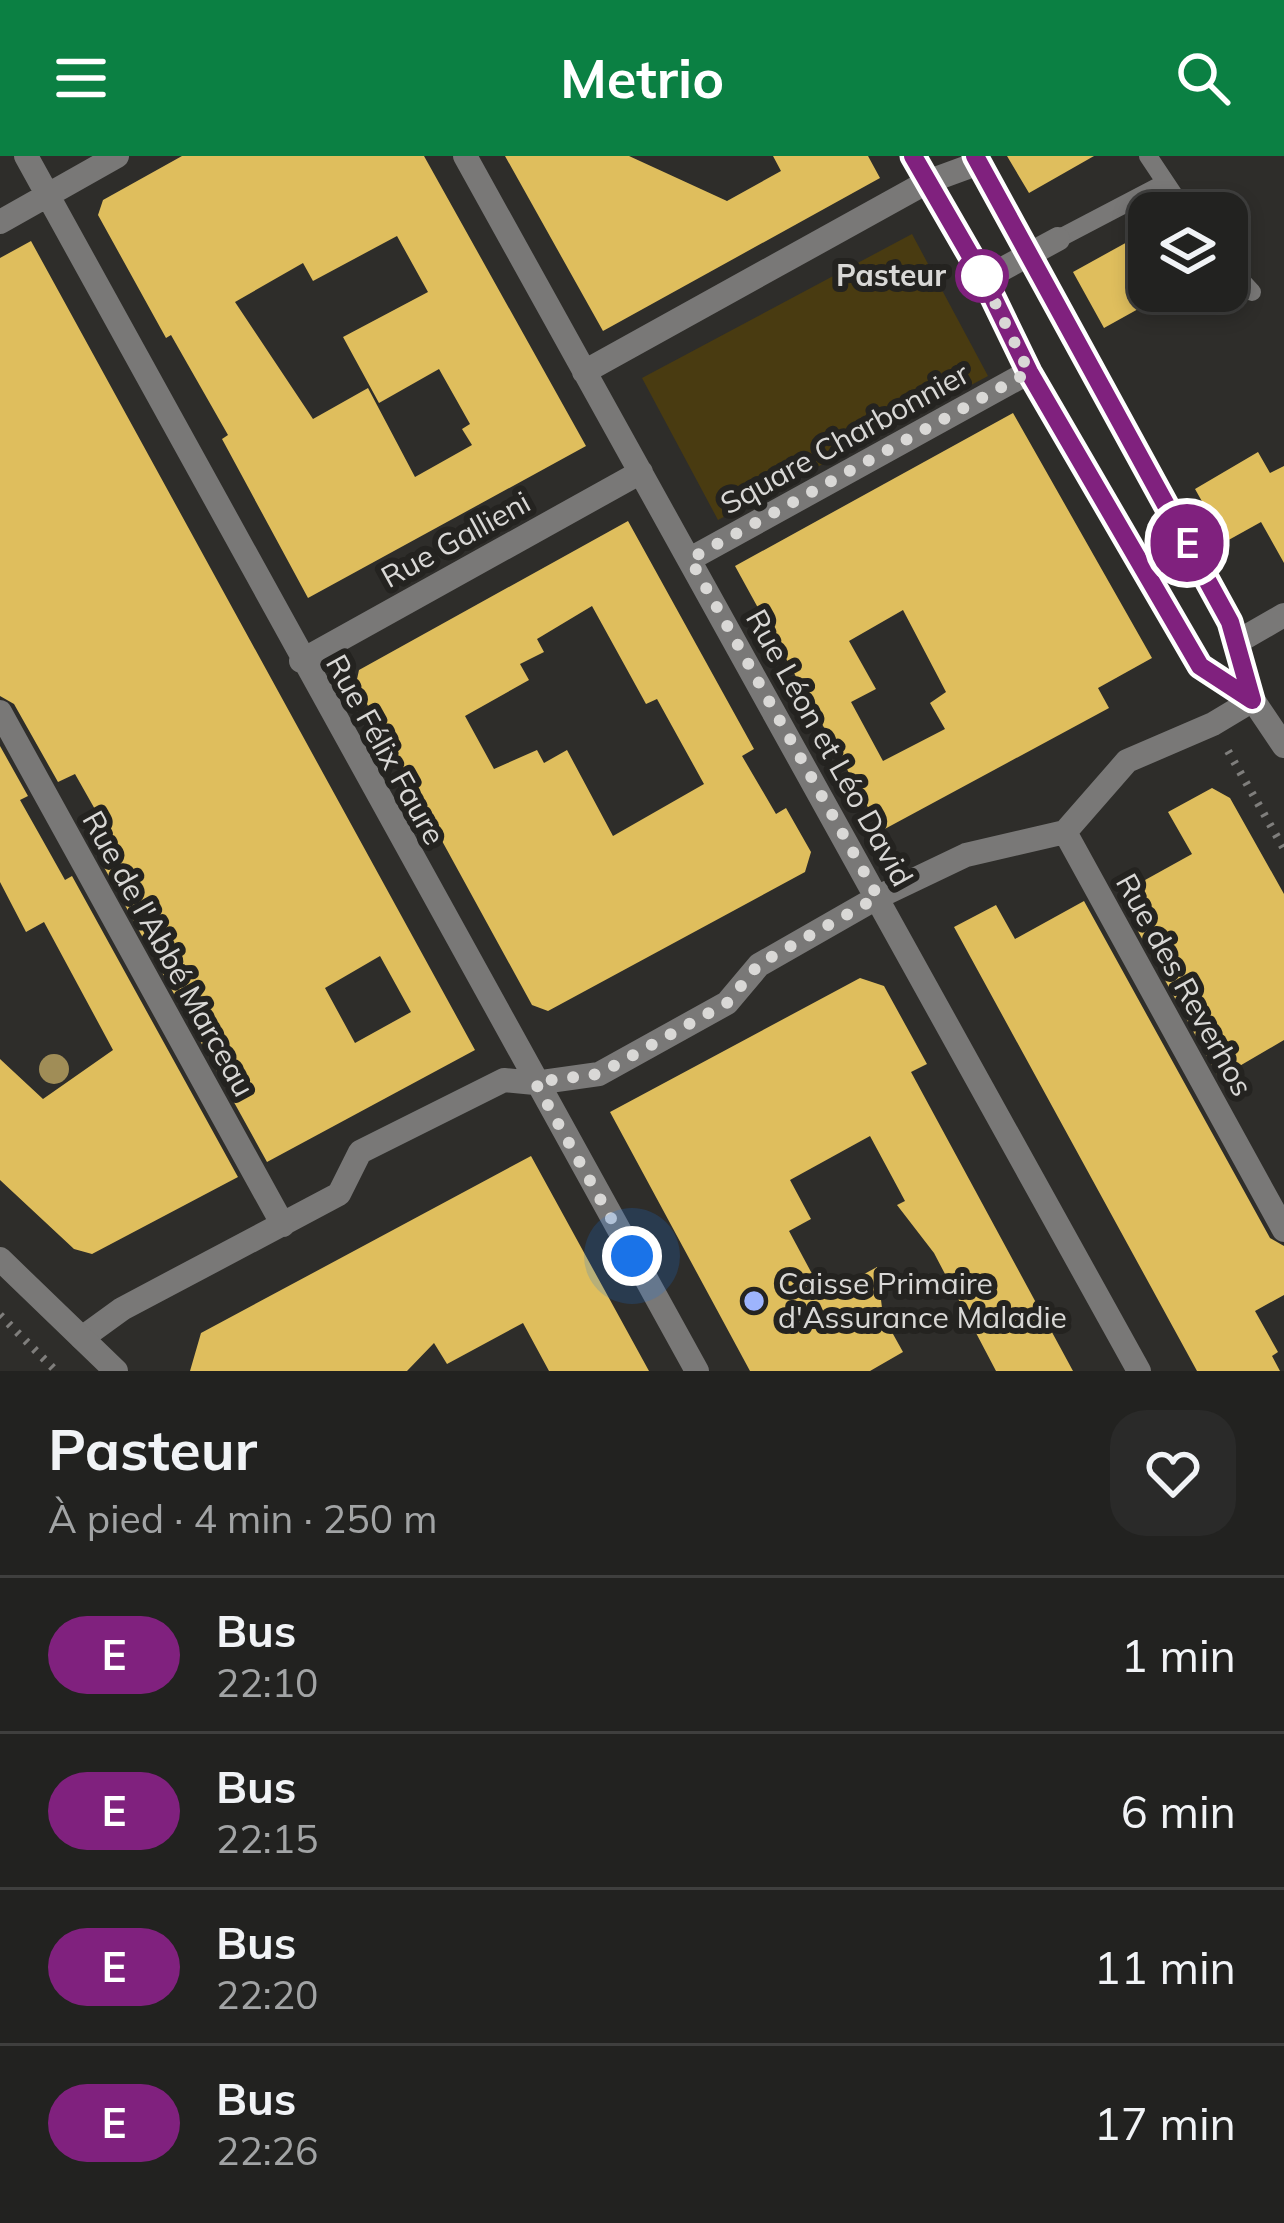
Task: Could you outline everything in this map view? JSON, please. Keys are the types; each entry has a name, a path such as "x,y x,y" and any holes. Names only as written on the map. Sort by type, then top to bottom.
{"street":[{"name":"Rue Félix Faure","path":"26,156 697,1371"},
{"path":"0,222 117,156"},
{"name":"Rue Léon et Léo David","path":"465,156 1139,1371"},
{"path":"913,156 984,279 1029,372 1200,666 1252,700"},
{"path":"584,372 927,182 977,160 1237,642 1252,700 1284,746"},
{"path":"984,279 1058,238"},
{"name":"Square Charbonnier","path":"690,559 1029,372"},
{"name":"Rue Gallieni","path":"301,661 640,472"},
{"path":"1237,642 1284,614"},
{"path":"82,1338 122,1309 339,1193 360,1152 504,1080 535,1082 599,1074 727,1003 759,964 878,897 966,855 1065,832 1127,761 1213,724 1252,700"},
{"name":"Rue de l'Abbé Marceau","path":"0,712 283,1225"},
{"name":"Rue des Reverhos","path":"1065,832 1284,1230"},
{"path":"0,1259 116,1371"}],"lane":[{"path":"1148,156 1171,192"},
{"path":"1058,238 1165,183"},
{"path":"1248,288 1252,292"}],"path":[{"path":"1213,724 1284,849"},
{"path":"0,1315 56,1371"}],"shaded area":[{"path":"912,234 988,376 718,520 642,378"}],"building":[{"path":"182,156 424,156 586,446 308,598 222,439 228,435 171,335 166,338 98,215 103,200","holes":["397,236 428,292 343,337 379,403 439,369 470,424 462,429 472,445 415,477 368,388 313,419 235,302 303,263 313,281"]},
{"path":"505,156 629,156 727,201 781,171 773,156 868,156 880,178 603,331"},
{"path":"1007,156 1094,156 1029,193"},
{"path":"31,241 475,1050 267,1162 100,860 118,850 75,774 58,782 14,704 0,696 0,258","holes":["380,956 411,1012 355,1043 325,988"]},
{"path":"1128,242 1128,312 1133,312 1104,328 1073,272"},
{"path":"1013,413 1152,658 1098,688 1109,708 881,831 735,566","holes":["903,610 946,692 930,703 945,729 883,761 851,702 876,689 849,641"]},
{"path":"1258,452 1270,473 1284,466 1284,563 1261,522 1225,542 1195,489"},
{"path":"628,521 754,749 742,756 776,814 786,808 811,852 805,872 548,1011 532,1005 356,684 359,670","holes":["592,606 646,704 657,699 704,784 613,836 567,750 544,763 537,750 494,769 465,716 529,680 520,664 544,652 537,639"]},
{"path":"0,746 28,796 20,800 65,880 72,876 238,1177 92,1254 74,1249 0,1180 0,1059 43,1099 113,1050 44,922 26,932 0,882"},
{"path":"1212,788 1230,798 1284,894 1284,1040 1219,1078 1118,895 1192,854 1168,812"},
{"path":"1084,901 1270,1238 1284,1246 1284,1295 1255,1311 1278,1352 1272,1356 1280,1371 1197,1371 954,927 996,905 1015,939"},
{"path":"860,978 884,986 927,1064 911,1072 1073,1371 996,1371 934,1253 897,1205 905,1201 870,1136 790,1180 811,1219 789,1231 824,1296 877,1267 883,1316 903,1352 870,1371 750,1371 610,1112"},
{"path":"531,1156 649,1371 549,1371 523,1323 447,1364 434,1343 407,1371 190,1371 201,1333"}],"bus line":[{"name":"E","path":"913,156 984,279 1029,372 1200,666 1252,700 1230,622 975,156"}],"place":[{"name":"Pasteur","path":"982,276"},
{"name":"Caisse Primaire d'Assurance Maladie","path":"754,1301"}],"route":[{"path":"632,1256 535,1082 599,1074 727,1003 759,964 878,897 690,559 1029,372 982,276"}]}
